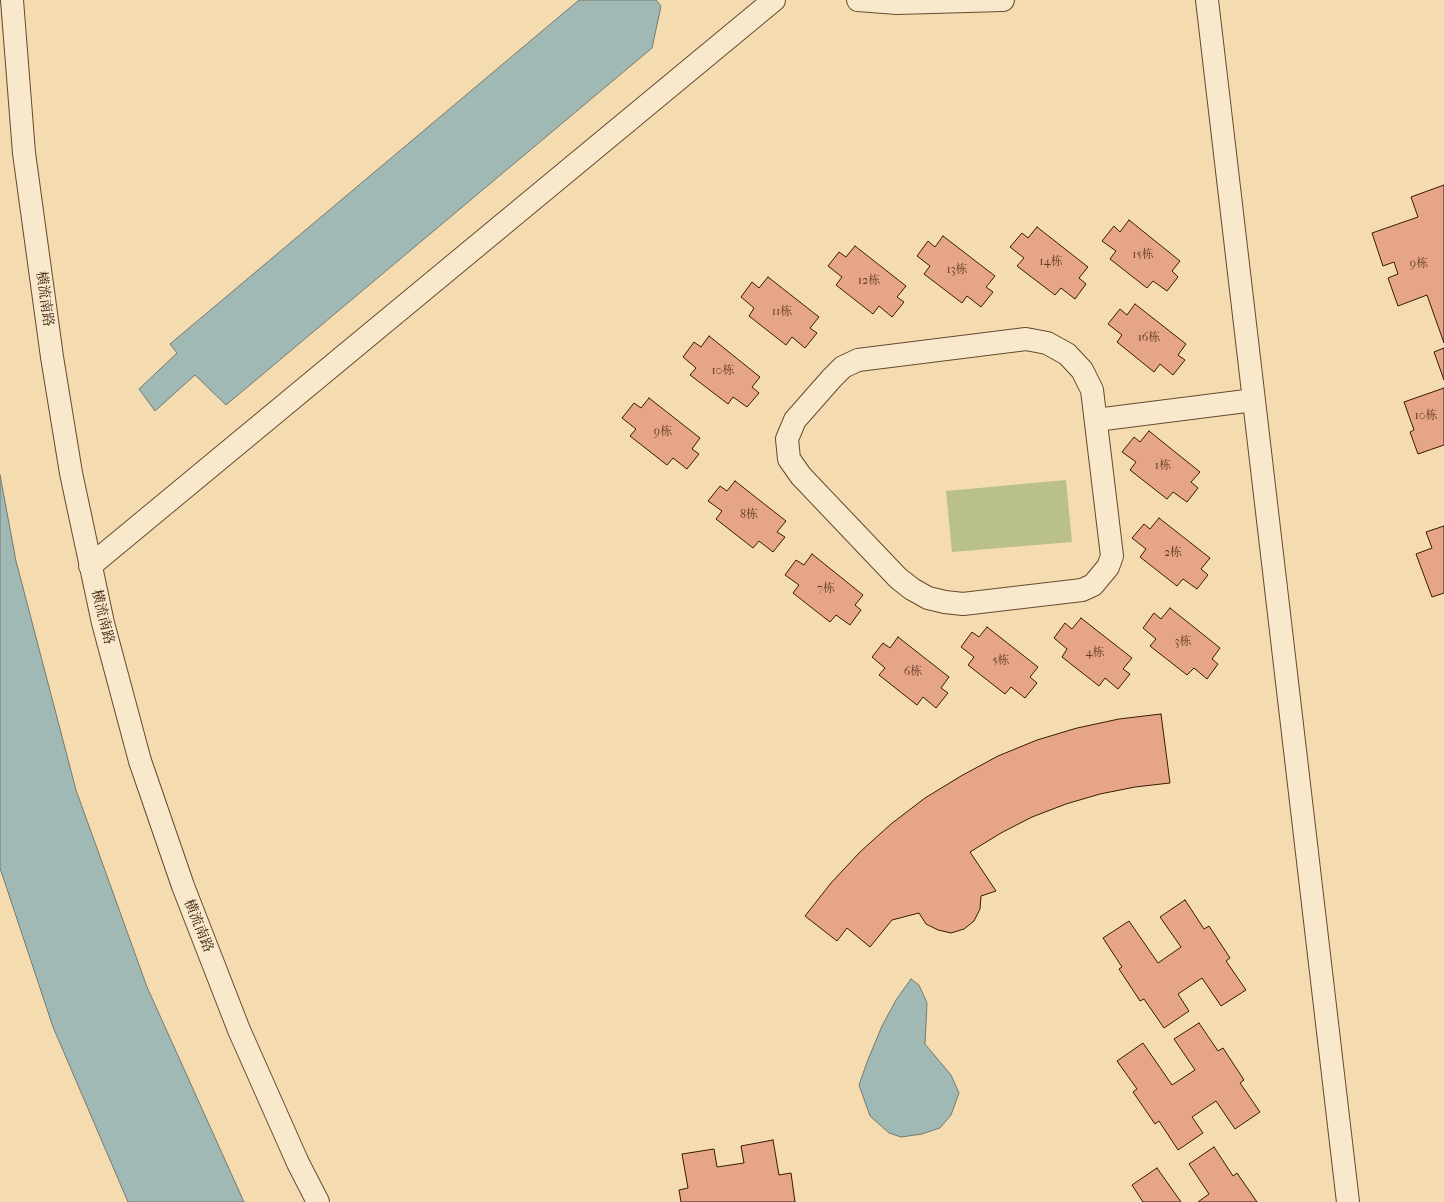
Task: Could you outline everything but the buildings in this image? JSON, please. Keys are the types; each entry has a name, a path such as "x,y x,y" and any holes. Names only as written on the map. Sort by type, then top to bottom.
{"street":[{"name":"横流南路","path":"12,0 24,153 50,349 71,472 90,566 140,761 183,886 239,1030 298,1164 318,1202"},
{"path":"90,566 774,0"},
{"path":"858,0 897,3 1003,0"},
{"path":"1207,0 1348,1202"},
{"path":"1026,339 1047,343 1067,354 1082,370 1092,390 1096,420 1112,556 1102,577 1093,585 1082,590 962,604 928,598 912,589 898,578 801,476 789,459 787,439 795,420 826,384 843,367 858,360 1026,339"},
{"path":"1096,420 1254,400"}],"green space":[{"path":"1066,480 1072,542 952,552 946,491"}],"water":[{"path":"579,0 656,0 661,6 652,48 226,405 195,375 155,411 139,389 177,353 170,344"},
{"path":"0,475 16,561 76,790 147,987 244,1202 128,1202 53,1027 0,868"},
{"path":"911,979 919,985 927,1003 925,1044 951,1075 959,1093 951,1115 940,1128 922,1134 901,1137 889,1133 870,1116 859,1085 882,1026 896,1000"}]}
